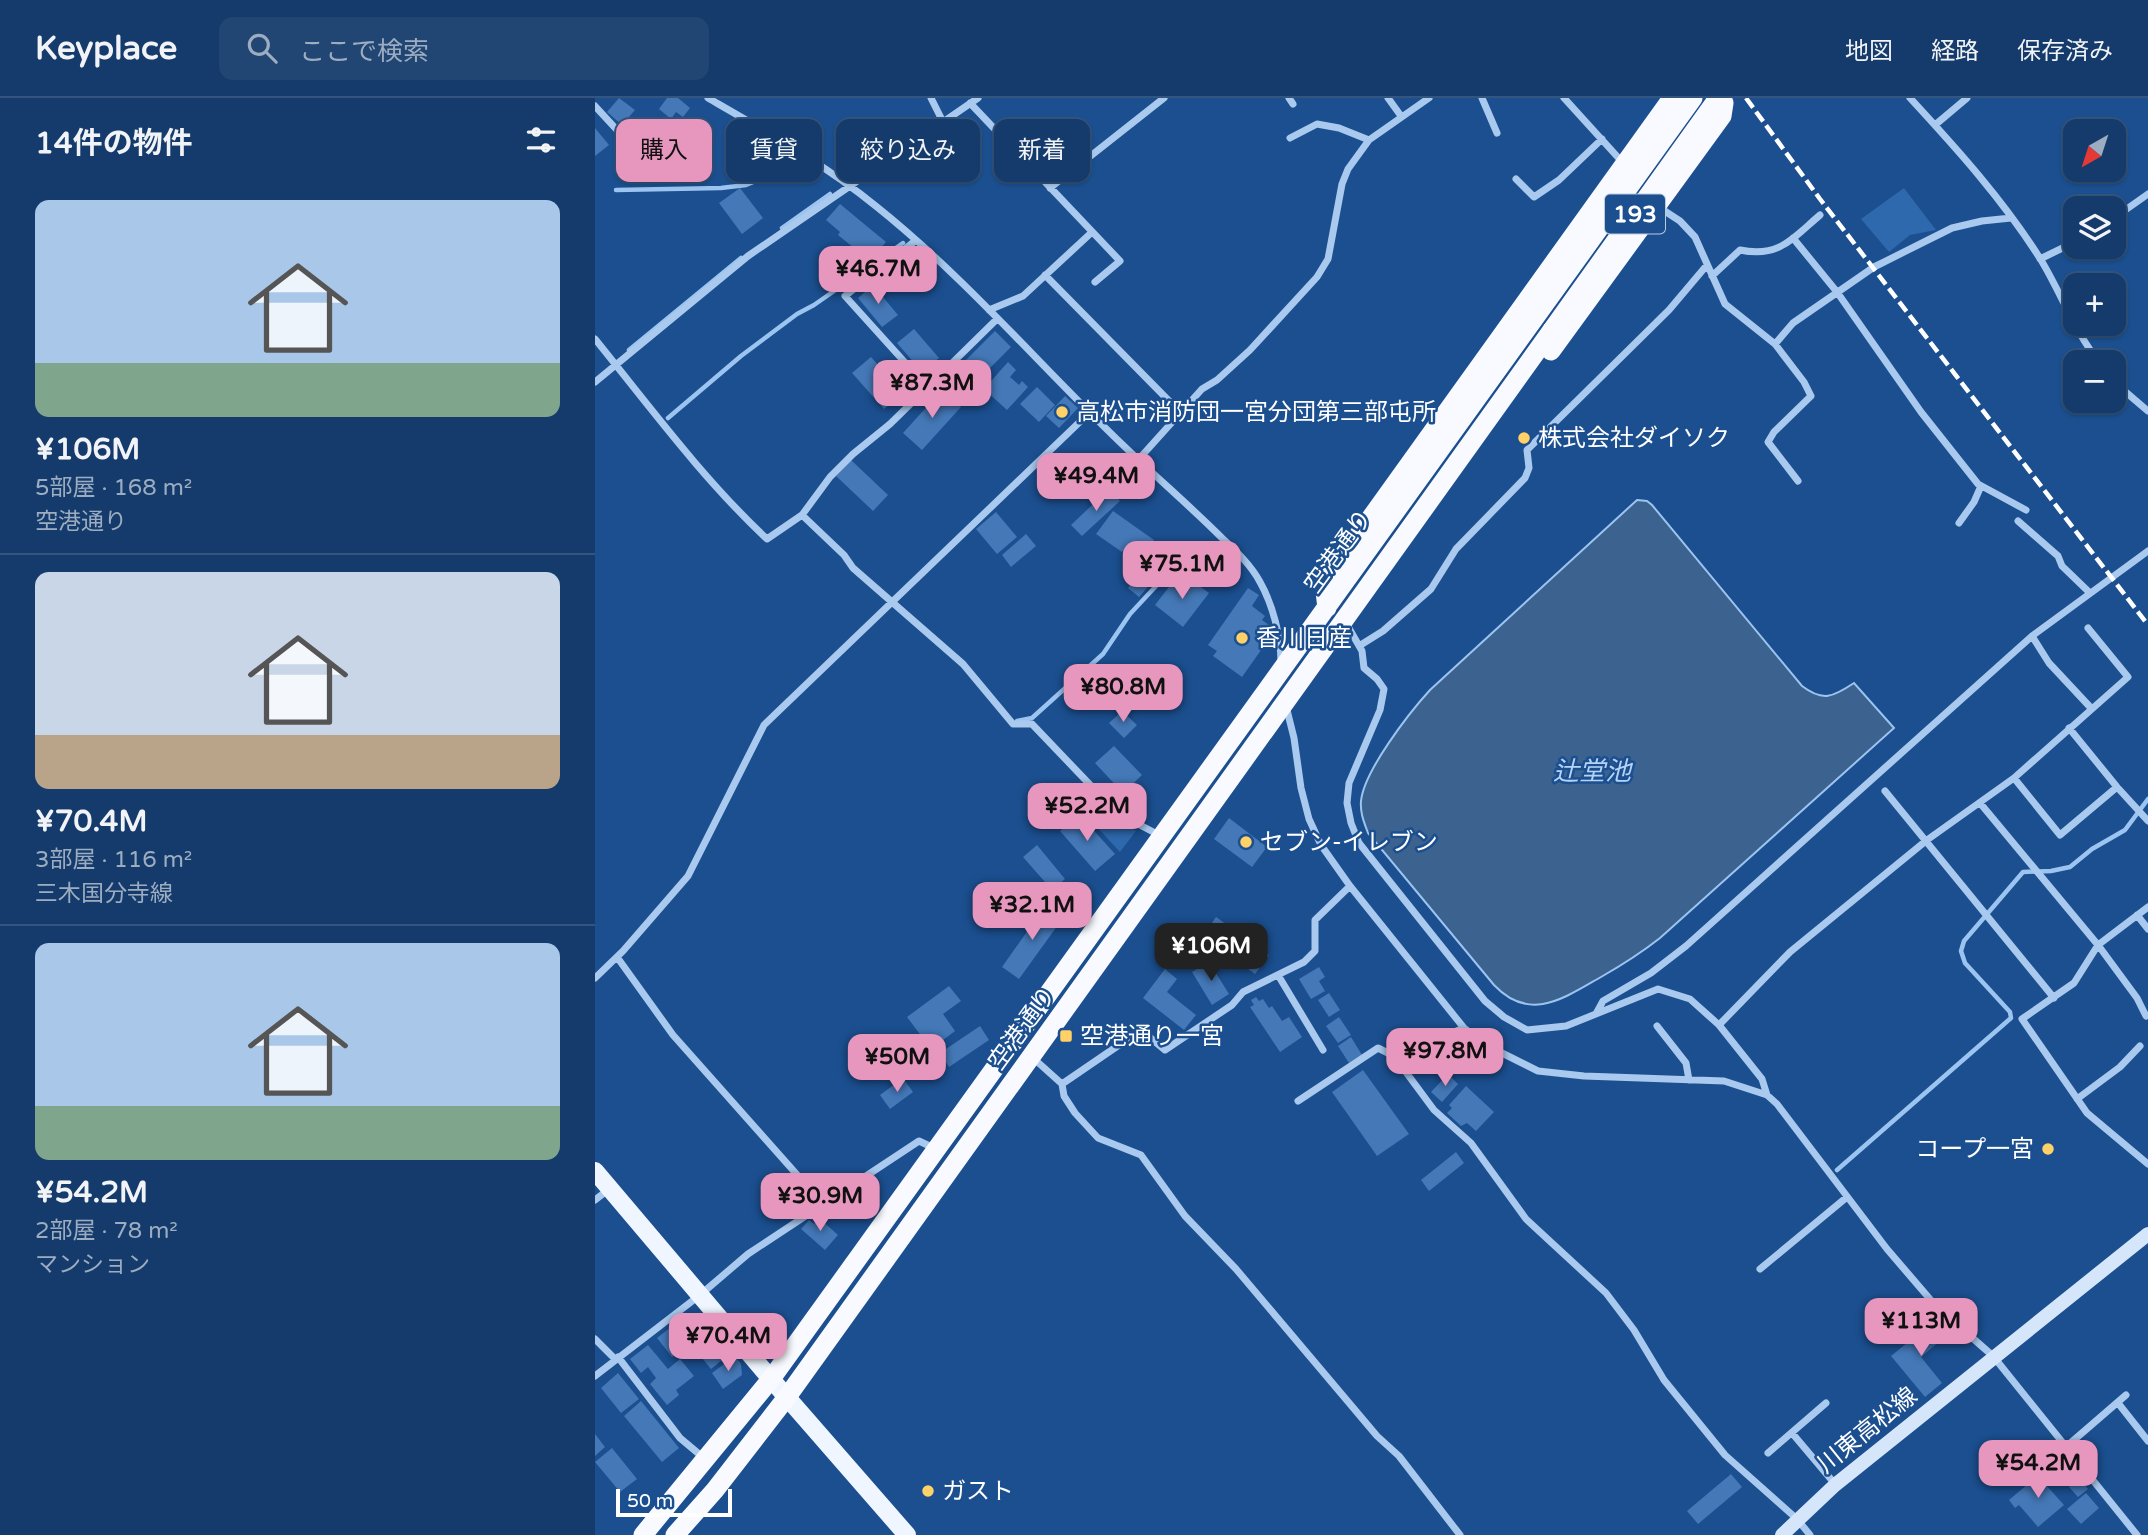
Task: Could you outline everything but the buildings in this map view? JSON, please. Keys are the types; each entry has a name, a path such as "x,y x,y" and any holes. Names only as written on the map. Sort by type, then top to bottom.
{"highway":[{"path":"1327,608 1324,583 1672,98"},
{"name":"空港通り","path":"643,1535 771,1379 1162,836 1282,675 1327,608 1693,98"},
{"path":"1344,620 1364,607 1722,116 1724,103 1718,98"},
{"name":"空港通り","path":"675,1535 715,1490 787,1397 1032,1056 1284,697 1344,620 1718,98"}],"main road":[{"path":"595,1171 907,1535"},
{"name":"川東高松線","path":"1782,1535 1835,1485 2148,1234"}],"street":[{"path":"602,98 595,105 616,128"},
{"path":"708,98 806,154 850,186 915,240 989,310 1089,413 1246,561 1260,580 1267,596 1277,629 1282,675"},
{"path":"931,98 942,119"},
{"path":"947,119 978,98"},
{"path":"1050,188 1164,98"},
{"path":"1388,98 1401,116"},
{"path":"1138,460 1202,389 1217,380 1250,350 1317,277 1328,259 1342,184 1348,169 1369,139 1429,98"},
{"path":"1482,98 1497,133"},
{"path":"1564,98 1625,164"},
{"path":"1910,98 1975,169 2011,218 2040,259 2092,350"},
{"path":"1935,125 1967,98"},
{"path":"970,103 1120,261 1095,282"},
{"path":"1290,138 1317,124 1339,128 1369,139"},
{"path":"1516,179 1534,197 1559,180 1602,139"},
{"path":"595,382 748,256 856,182"},
{"path":"2126,210 2148,194"},
{"path":"1657,205 1680,221 1695,237 1725,304 1775,344 1804,382 1811,396 1768,442 1798,481"},
{"path":"1712,276 1740,250 1760,254 1777,249 1820,215"},
{"path":"1775,344 1793,323 1874,267 1952,228 2011,218"},
{"path":"989,310 1023,296 1091,233"},
{"path":"1794,238 1837,292 1921,412 1981,485 2026,510"},
{"path":"915,240 845,296 919,378"},
{"path":"2040,259 2063,248"},
{"path":"1359,646 1383,631 1431,589 1455,549 1525,478 1529,468 1527,450 1669,310 1707,265"},
{"path":"1045,275 1172,404 1162,415"},
{"path":"595,339 693,460 742,516 767,539 802,515 845,461 890,425 997,319"},
{"path":"2126,392 2148,411"},
{"path":"595,978 617,957 688,876 764,725 1089,413"},
{"path":"1959,523 1974,502 1981,485"},
{"path":"802,515 844,555 853,568 963,664 1013,724 1032,724 1117,813 1162,836"},
{"path":"2018,521 2058,556 2062,566 2090,593"},
{"path":"1597,1012 1603,1001 1651,974 1686,946 2032,636 2148,551"},
{"path":"1344,620 1359,646 1364,668 1384,689 1380,710 1349,783 1347,803 1351,823 1359,843 1485,1000 1504,1017 1527,1030 1537,1030 1566,1026 1658,989 1690,999 1719,1026 1762,1079 1767,1095"},
{"path":"1719,1026 1790,952 1927,840 2014,778 2128,677 2088,628"},
{"path":"2032,636 2049,663 2091,708"},
{"path":"1284,697 1294,738 1301,788 1309,819 1321,845 1350,886 1464,1028 1486,1045 1538,1071 1584,1076 1724,1081 1767,1095 1777,1104 1887,1249 1935,1305 1993,1356 2137,1535"},
{"path":"2069,728 2148,821"},
{"path":"2014,778 2060,835 2117,787"},
{"path":"1885,791 2054,998"},
{"path":"1980,803 2098,945 2137,998 2146,1016"},
{"path":"1062,1084 1141,1030 1165,1050 1233,1005 1243,992 1304,962 1315,951 1315,920 1350,886"},
{"path":"2148,907 2098,945 2074,983 2022,1020 2087,1113 2148,1164"},
{"path":"2137,915 2148,929"},
{"path":"617,957 673,1035 823,1204"},
{"path":"1278,975 1323,1050"},
{"path":"1657,1026 1686,1063 1689,1080"},
{"path":"1394,1056 1464,1028"},
{"path":"2077,1099 2120,1067 2140,1046"},
{"path":"1298,1101 1378,1048 1394,1056 1434,1110 1482,1155 1526,1219 1606,1293 1634,1329 1664,1380 1725,1455 1797,1519 1810,1535"},
{"path":"1032,1056 1062,1084 1064,1096 1075,1113 1098,1138 1141,1155 1185,1216 1236,1269 1377,1436 1399,1456 1460,1535"},
{"path":"595,1376 700,1295 748,1254 823,1204 919,1141 936,1149"},
{"path":"595,1200 610,1188"},
{"path":"1760,1269 1847,1198"},
{"path":"595,1339 617,1358 680,1438 706,1460"},
{"path":"2067,1446 2126,1395"},
{"path":"1768,1453 1826,1403"},
{"path":"2117,1403 2148,1441"},
{"path":"1792,1433 1835,1485"}],"shaded area":[{"path":"1904,188 1936,230 1910,235 1889,252 1861,219"},
{"path":"1097,798 1116,820 1136,831 1120,852 1083,812"}],"water":[{"name":"辻堂池","path":"1637,500 1647,501 1652,505 1802,686 1816,694 1828,696 1854,683 1894,728 1639,954 1560,999 1534,1005 1521,1003 1494,985 1368,833 1361,801 1370,774 1379,759 1400,727 1430,690"}],"waterway":[{"path":"616,190 721,188 753,182"},
{"path":"782,228 830,194"},
{"path":"668,418 741,356 797,314 903,243"},
{"path":"629,350 741,258"},
{"path":"1017,721 1032,718 1103,654 1130,614 1169,572 1193,569 1217,544"},
{"path":"1837,1170 2011,1018 2010,1012 1965,963 1961,951 1964,941 2023,872 2070,867 2092,849 2125,830 2148,799"}],"railway":[{"path":"1746,98 1820,199 2148,625"}],"place":[{"name":"高松市消防団一宮分団第三部屯所","path":"1062,412"},
{"name":"株式会社ダイソク","path":"1524,438"},
{"name":"香川日産","path":"1242,638"},
{"name":"セブン-イレブン","path":"1246,842"},
{"name":"空港通り一宮","path":"1066,1036"},
{"name":"コープ一宮","path":"2048,1149"},
{"name":"ガスト","path":"928,1491"}]}
